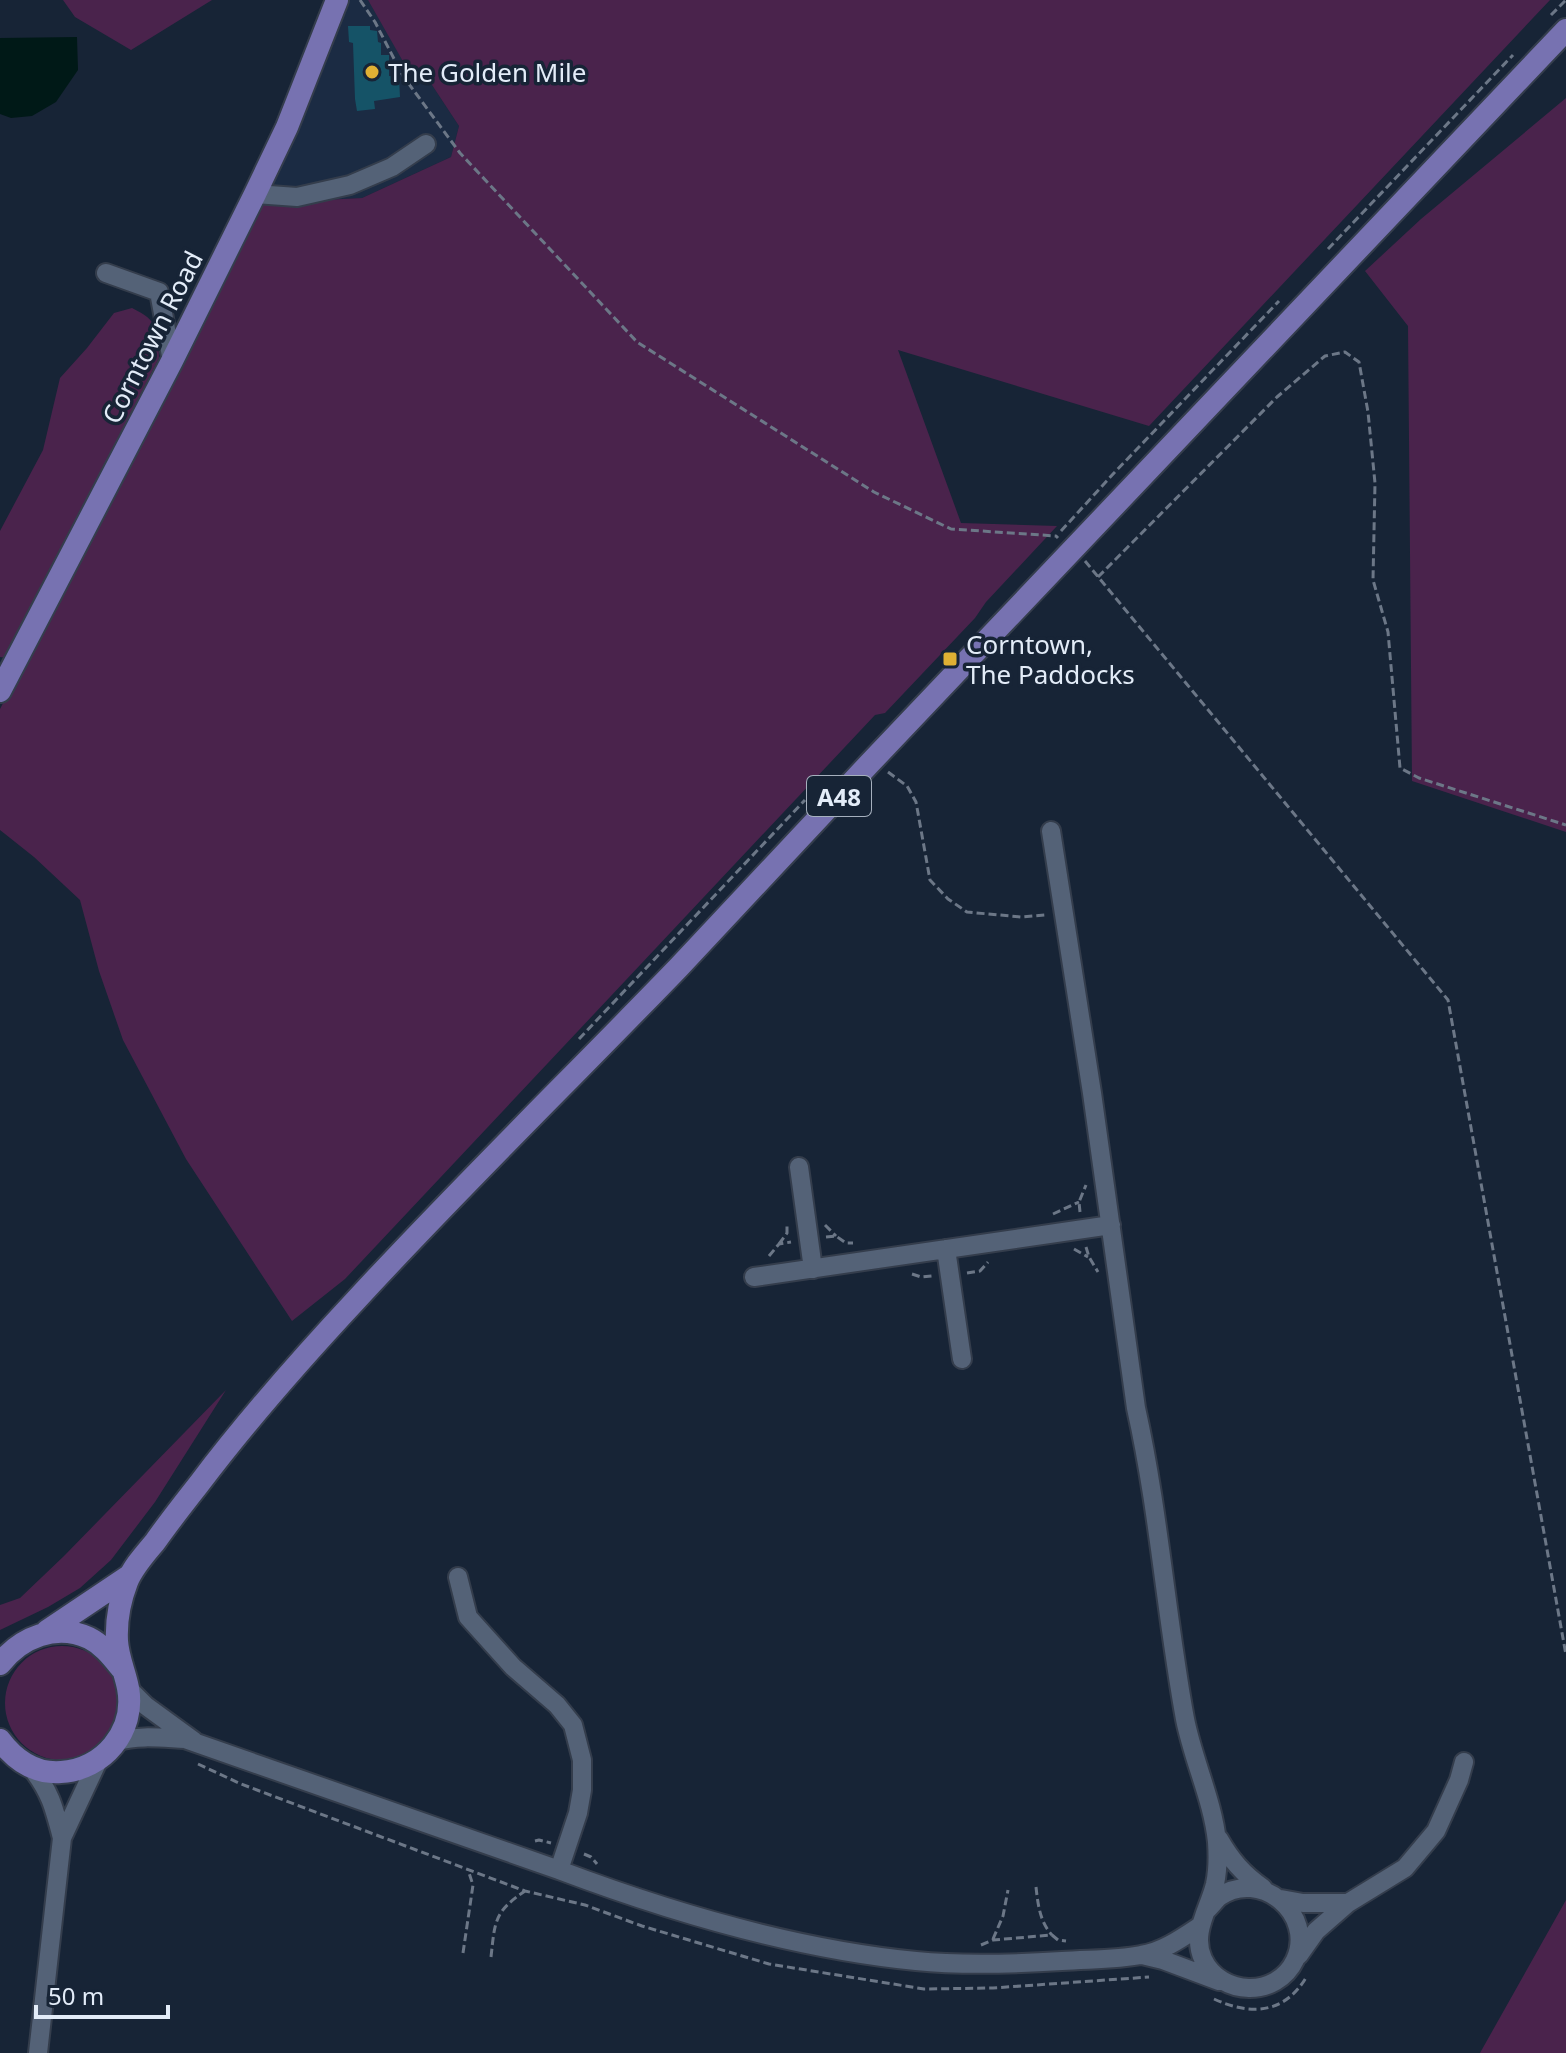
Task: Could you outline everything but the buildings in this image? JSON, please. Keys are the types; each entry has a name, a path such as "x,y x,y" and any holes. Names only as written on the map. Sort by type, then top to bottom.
{"main road":[{"name":"Corntown Road","path":"0,691 255,194 287,127 337,0"},
{"name":"A48","path":"0,1664 10,1651 27,1639 45,1633 129,1576 213,1464 322,1336 409,1242 678,967 1566,30"},
{"name":"A48","path":"98,1761 117,1741 126,1724 129,1706 117,1648 117,1622 129,1576"},
{"path":"45,1633 68,1632 90,1638 108,1651 125,1679"},
{"path":"0,1740 16,1762 47,1772 82,1769 98,1761"}],"street":[{"path":"255,194 297,197 350,185 392,167 426,144"},
{"path":"106,273 159,292 172,361"},
{"path":"1051,831 1136,1408 1147,1456 1186,1721 1216,1833 1218,1860 1215,1883 1203,1918 1199,1943 1203,1959 1225,1983"},
{"path":"799,1167 813,1269"},
{"path":"754,1277 1111,1225"},
{"path":"946,1249 962,1359"},
{"path":"458,1577 468,1617 513,1667 557,1705 573,1725 582,1760 582,1790 578,1813 559,1870"},
{"path":"125,1679 146,1706 206,1748"},
{"path":"117,1741 149,1736 185,1739 680,1912 819,1947 903,1959 1006,1965 1142,1955 1182,1939 1218,1898 1233,1890 1250,1887 1303,1903 1348,1903"},
{"path":"38,2053 62,1838 98,1761"},
{"path":"16,1762 45,1785 55,1808 62,1838"},
{"path":"1142,1955 1240,1988 1257,1989 1303,1965 1316,1931 1348,1903 1405,1868 1436,1831 1464,1762"},
{"path":"1216,1833 1229,1858 1244,1874 1293,1912 1299,1928 1303,1965"}],"path":[{"path":"360,0 403,76 460,153 637,342 874,492 951,529 1056,536 1086,562 1448,1000 1566,1655"},
{"path":"1098,577 1277,397 1325,356 1345,352 1359,362 1368,412 1375,483 1373,580 1388,632 1400,768 1419,778 1566,825"},
{"path":"883,768 907,786 916,802 930,880 948,899 967,912 1007,916 1049,915 1048,910"},
{"path":"1087,1178 1079,1202 1082,1230 1089,1257 1101,1279"},
{"path":"206,1748 187,1760 241,1784 525,1891 585,1905 642,1926 769,1964 924,1989 993,1988 1158,1977"},
{"path":"527,1843 539,1840 567,1847 591,1857 600,1867"},
{"path":"463,1953 473,1885 468,1870"},
{"path":"1036,1887 1045,1927 1058,1940 1073,1943"},
{"path":"993,1940 1003,1916 1008,1890"},
{"path":"491,1957 494,1926 500,1912 525,1891"},
{"path":"974,1948 993,1940 1052,1935"},
{"path":"1209,1997 1233,2008 1261,2010 1299,1992 1303,1965"}],"shaded area":[{"path":"63,0 212,0 131,50 75,17"},
{"path":"350,0 368,0 413,78 430,82 459,126 451,157 362,198 264,203 307,111"},
{"path":"368,0 1550,0 1149,426 898,350 961,523 1057,526 986,602 975,618 885,713 875,715 345,1279 292,1321 186,1159 123,1040 99,971 80,900 0,830 0,709 264,203 362,198 451,157 459,126 430,82 413,79"},
{"path":"77,37 78,70 56,102 32,116 11,118 0,114 0,38"},
{"path":"1566,98 1566,832 1412,781 1408,326 1365,271 1421,219"},
{"path":"132,308 147,317 155,327 159,358 7,658 0,657 0,531 43,450 60,378 114,313"},
{"path":"226,1390 155,1502 111,1560 80,1588 0,1630 0,1605 20,1598"},
{"path":"62,1646 84,1650 102,1663 115,1681 119,1703 115,1725 102,1743 84,1756 62,1760 40,1756 22,1743 9,1725 5,1703 9,1681 22,1663 40,1650"},
{"path":"1566,1900 1566,2053 1480,2053"}],"place":[{"name":"The Golden Mile","path":"372,72"},
{"name":"Corntown, The Paddocks","path":"950,659"}]}
